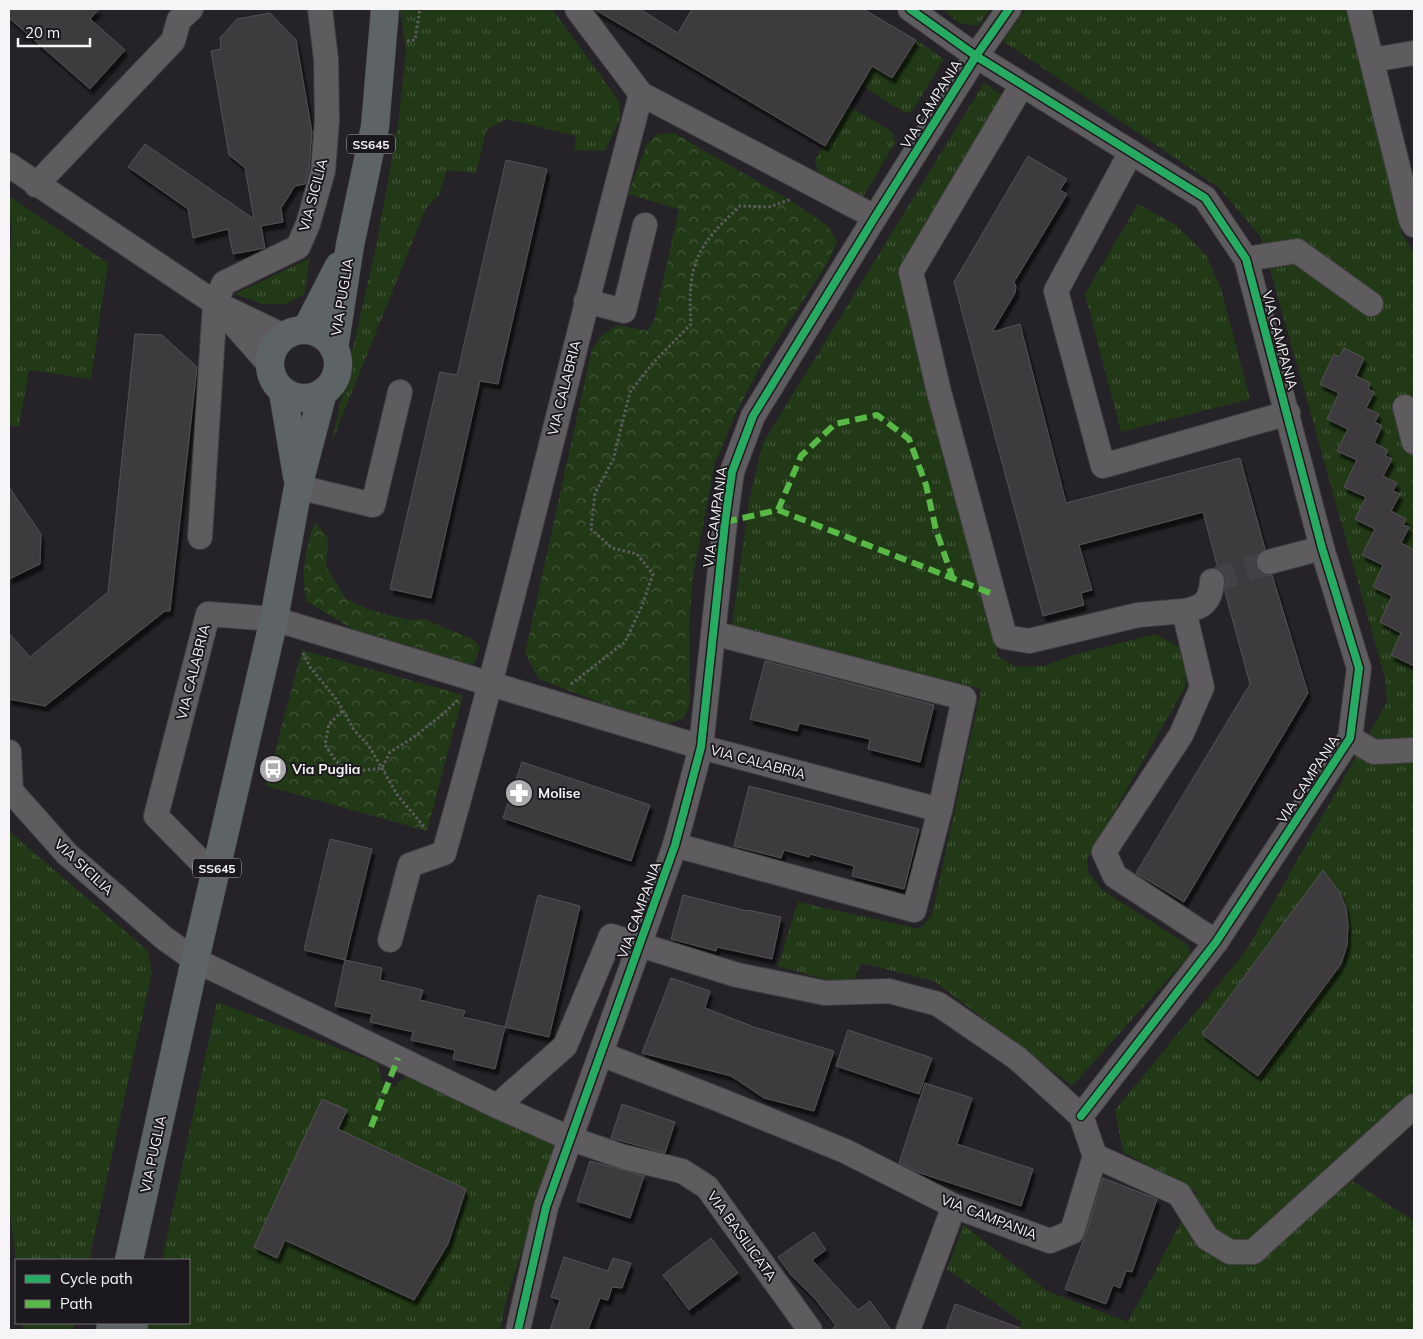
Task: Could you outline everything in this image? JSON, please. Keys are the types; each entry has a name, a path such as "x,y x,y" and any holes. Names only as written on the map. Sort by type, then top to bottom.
{"main road":[{"name":"VIA PUGLIA","path":"375,9 382,42"},
{"name":"VIA PUGLIA","path":"334,349 350,244 375,127 385,9"},
{"name":"VIA PUGLIA","path":"295,333 350,244"},
{"path":"295,333 322,336 334,349"},
{"name":"SS645","path":"283,392 273,380 270,364 273,348 295,333"},
{"name":"SS645","path":"323,392 334,380 338,364 334,349"},
{"name":"VIA PUGLIA","path":"283,392 298,487"},
{"path":"283,392 296,398 310,398 323,392"},
{"name":"VIA PUGLIA","path":"132,1256 195,960 274,619 298,487 323,392"}],"street":[{"path":"36,185 173,41 179,20 191,9"},
{"name":"VIA SICILIA","path":"215,303 224,282 298,247 308,224 322,171 327,120 326,59 320,9"},
{"path":"577,9 641,94 875,217"},
{"path":"910,9 976,56 1009,9"},
{"path":"1359,9 1410,220 1414,226"},
{"path":"1372,60 1414,53"},
{"name":"VIA CAMPANIA","path":"518,1330 546,1207 569,1138 676,846 701,747 732,472 753,416 976,56 1205,198 1246,259 1322,548 1359,668 1350,738 1216,942 1081,1116"},
{"path":"1022,85 911,272 939,392 1005,637 1029,641 1138,615 1198,608 1211,594 1212,581"},
{"name":"VIA CALABRIA","path":"444,853 483,681 641,94"},
{"path":"1131,152 1056,291 1103,466 1288,413"},
{"path":"9,165 36,185 215,303 295,333"},
{"path":"586,301 624,311 645,225"},
{"path":"1246,259 1297,251 1371,304"},
{"path":"215,303 270,364"},
{"path":"200,537 215,303"},
{"path":"298,487 373,505 400,392"},
{"path":"1405,407 1414,442"},
{"path":"1269,562 1322,548"},
{"path":"1184,611 1202,687 1181,735 1104,852 1115,876 1216,942"},
{"name":"VIA CALABRIA","path":"215,876 156,816 208,614 274,619 701,747 940,810"},
{"path":"676,846 914,910 940,810 964,698 713,633"},
{"path":"1350,738 1374,752 1414,750"},
{"name":"VIA SICILIA","path":"9,752 12,791 67,854 164,938 195,960"},
{"path":"390,940 410,865 444,853"},
{"path":"497,1106 565,1046 611,936 639,946"},
{"name":"VIA CAMPANIA","path":"600,1054 845,1151 954,1206 1050,1241 1072,1232 1095,1156 1081,1116 1017,1058 938,1004 889,991 825,993 737,975 639,946"},
{"path":"195,960 497,1106 569,1138"},
{"path":"1095,1156 1179,1194 1206,1238 1230,1252 1253,1252 1414,1106"},
{"name":"VIA BASILICATA","path":"569,1138 624,1157 682,1172 707,1188 810,1330"},
{"path":"908,1330 954,1206"}],"path":[{"path":"555,702 563,690 626,642 642,606 653,574 637,554 612,548 591,529 595,493 613,460 630,392 652,364 691,324 688,290 694,264 712,232 740,206 769,207 790,201 807,180"},
{"path":"302,628 302,650 310,667 337,700 354,730 369,746 398,796 444,853"},
{"path":"382,768 390,752 411,739 483,681"},
{"path":"342,711 329,724 325,745 336,761 350,772 382,768"}],"green space":[{"path":"400,9 552,9 619,101 620,119 605,151 574,150 576,136 506,119 486,131 476,173 447,170 439,195 426,208 331,444 376,247 398,125 406,51"},
{"path":"943,9 990,9 978,26 959,23"},
{"path":"1026,9 1348,9 1365,69 1402,234 1414,253 1414,1123 1352,1181 1414,1221 1414,1330 1019,1330 1022,1322 947,1269 964,1225 1047,1291 1128,1322 1197,1192 1123,1152 1115,1110 1246,951 1387,702 1385,678 1261,237 1218,187 1003,41"},
{"path":"916,40 944,59 911,113 902,111 861,85 872,66 892,78"},
{"path":"984,83 1002,95 900,272 998,656 1016,667 1044,666 1074,655 1155,634 1179,647 1187,668 1185,687 1087,859 1088,872 1102,890 1188,945 1190,955 1072,1086 934,981 861,963 854,980 838,983 778,966 798,902 920,929 932,915 981,689 732,625 749,501 763,443"},
{"path":"848,106 893,132 895,143 861,200 819,177 815,160"},
{"path":"674,133 791,201 828,226 837,242 828,262 761,365 736,413 715,463 693,576 689,625 690,704 684,718 666,724 629,714 539,679 525,653 592,349 602,335 618,325 647,331 654,321 679,209 628,194 647,144 658,134"},
{"path":"9,196 108,263 91,379 29,370 19,426 9,426 9,269 12,222 9,222"},
{"path":"1138,204 1176,225 1206,255 1221,289 1250,399 1121,432 1085,294"},
{"path":"310,258 304,294 286,304 262,304 235,294"},
{"path":"315,522 328,538 326,566 345,598 367,609 409,620 424,619 472,639 480,647 474,664 450,662 418,648 363,635 306,601 305,561"},
{"path":"302,650 463,695 427,831 266,786"},
{"path":"9,831 148,951 152,972 89,1259 16,1259 9,1206"},
{"path":"217,1002 377,1063 383,1084 395,1087 409,1073 555,1143 506,1301 500,1330 145,1330 147,1324 190,1324 190,1259 162,1259"},
{"path":"23,1324 75,1324 73,1330 22,1330"}],"building":[{"path":"9,9 99,9 90,19 125,50 90,89 9,18"},
{"path":"594,9 640,9 678,33 692,9 863,9 916,40 892,78 872,66 825,146"},
{"path":"270,13 296,40 312,132 309,169 305,184 295,186 281,208 283,222 261,226 265,248 233,254 228,229 193,238 188,209 128,167 145,144 254,219 245,168 229,155 211,51 221,49 220,38 237,19"},
{"path":"1028,156 1067,179 1060,190 1067,194 1014,282 1016,287 1015,293 992,332 1020,324 1066,503 1240,458 1265,549 1256,558 1256,566 1265,575 1272,575 1308,693 1184,902 1136,873 1250,684 1225,592 1225,576 1218,569 1203,512 1079,545 1092,590 1081,593 1084,605 1043,616 954,282"},
{"path":"506,160 547,169 498,384 480,381 431,598 390,589 440,372 457,375"},
{"path":"135,334 162,335 197,367 170,611 165,611 45,706 9,699 9,633 30,657 108,592"},
{"path":"1344,348 1364,358 1356,376 1370,383 1368,389 1374,392 1366,408 1379,414 1375,422 1382,426 1374,443 1388,450 1385,456 1392,459 1383,476 1397,483 1393,491 1400,494 1391,511 1406,519 1403,525 1409,527 1401,543 1414,550 1414,666 1391,655 1401,633 1380,622 1392,596 1373,587 1383,565 1362,555 1375,529 1355,519 1366,497 1344,487 1357,460 1337,451 1348,429 1327,419 1339,393 1320,384 1334,354 1339,357"},
{"path":"9,487 41,534 40,564 9,579"},
{"path":"765,661 934,705 920,762 868,749 870,739 799,723 797,731 750,719"},
{"path":"522,762 650,805 631,861 503,818"},
{"path":"749,786 919,829 904,889 852,876 854,866 810,854 809,857 784,850 781,858 734,846"},
{"path":"330,839 372,849 345,960 304,950"},
{"path":"1323,870 1339,891 1346,908 1348,925 1347,945 1341,964 1258,1076 1202,1034"},
{"path":"538,895 580,906 549,1037 505,1027"},
{"path":"683,895 747,911 781,917 772,959 717,947 716,951 671,939"},
{"path":"345,960 382,968 380,980 423,990 420,1000 465,1011 463,1017 505,1027 495,1069 453,1059 455,1050 411,1040 413,1032 370,1022 372,1014 335,1006"},
{"path":"671,978 710,991 705,1008 754,1027 834,1051 814,1111 764,1098 731,1076 642,1053"},
{"path":"848,1030 932,1058 919,1094 836,1066"},
{"path":"925,1083 972,1098 957,1144 1033,1169 1021,1206 917,1172 899,1163"},
{"path":"322,1099 347,1110 338,1129 466,1189 448,1244 414,1300 285,1240 277,1258 254,1247"},
{"path":"622,1104 675,1122 665,1153 611,1138"},
{"path":"590,1161 644,1176 630,1218 577,1201"},
{"path":"1103,1178 1157,1199 1132,1272 1126,1271 1120,1288 1113,1285 1106,1304 1065,1289 1085,1236"},
{"path":"814,1232 826,1250 812,1260 858,1310 870,1301 891,1330 830,1330 836,1326 816,1300 791,1275 778,1257"},
{"path":"711,1238 738,1273 689,1310 663,1275"},
{"path":"564,1257 608,1271 613,1258 631,1263 622,1288 612,1287 608,1300 600,1298 588,1330 550,1330 560,1300 551,1297"},
{"path":"955,1304 1020,1328 1020,1330 946,1330"}],"tunnel":[{"path":"1212,581 1269,562"}],"marked path":[{"path":"778,510 801,456 835,424 877,415 909,439 926,485 936,530 953,579"},
{"path":"725,522 778,510 993,594"},
{"path":"371,1127 398,1058"}],"cycle path":[{"path":"910,9 976,56 1205,198 1246,259 1322,548 1359,668 1350,738 1216,942 1081,1116"},
{"path":"518,1330 546,1207 675,845 701,747 732,472 753,416 976,56 1009,9"}],"place":[{"name":"Via Puglia","path":"273,769"},
{"name":"Molise","path":"519,793"}]}
